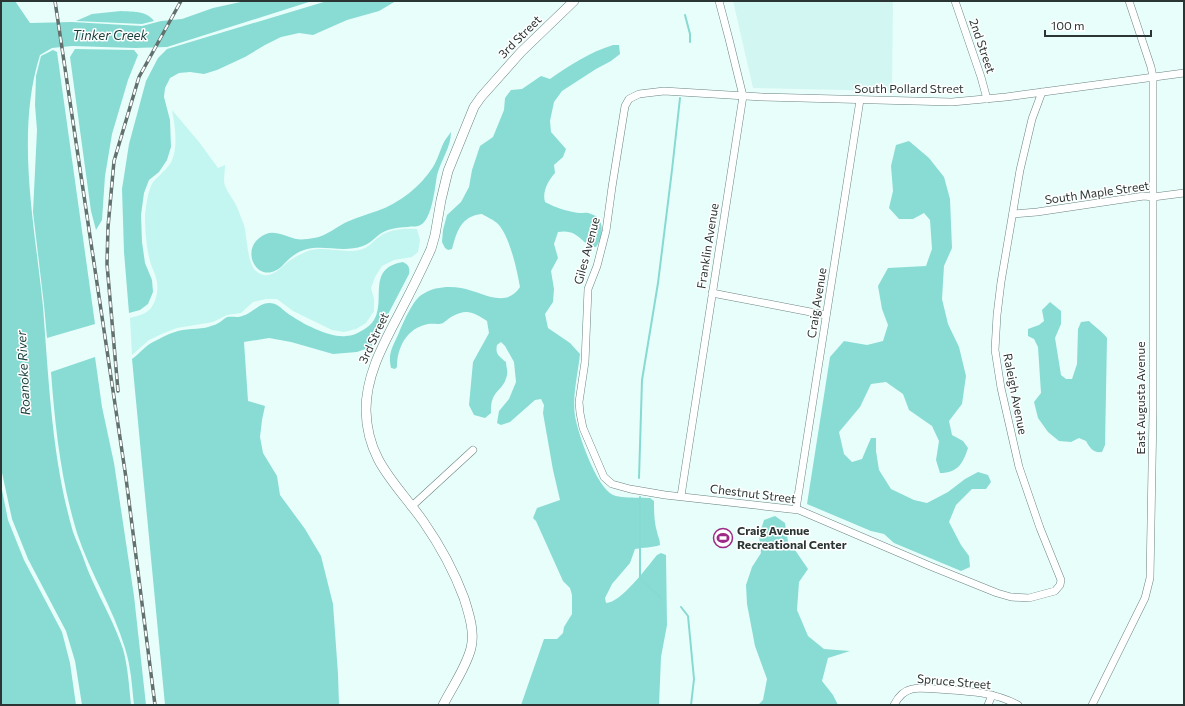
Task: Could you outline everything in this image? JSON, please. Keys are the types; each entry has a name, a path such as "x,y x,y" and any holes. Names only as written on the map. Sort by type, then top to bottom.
{"street":[{"name":"3rd Street","path":"442,705 468,658 472,642 470,620 461,591 430,532 388,477 373,449 367,423 367,397 372,373 390,332 431,249 448,171 474,108 480,98 521,52 574,1"},
{"name":"Franklin Avenue","path":"681,496 743,96 719,1"},
{"name":"2nd Street","path":"955,1 987,99"},
{"name":"East Augusta Avenue","path":"1092,705 1145,598 1150,578 1153,412 1153,78 1151,67 1129,1"},
{"name":"South Pollard Street","path":"632,96 664,91 743,96 952,102 987,99 1184,73"},
{"name":"Raleigh Avenue","path":"1042,92 1032,119 1023,154 995,335 996,361 1019,467 1040,528 1061,580 1059,588 1048,594"},
{"name":"Giles Avenue","path":"581,391 585,362 588,290 597,266 606,231 625,106 632,96"},
{"name":"Craig Avenue","path":"796,509 860,100"},
{"name":"South Maple Street","path":"1013,214 1037,212 1144,196 1153,197 1184,193"},
{"path":"712,293 826,315"},
{"name":"Chestnut Street","path":"581,391 579,402 582,424 604,477 608,481 623,488 796,509 997,594 1019,598 1029,598 1048,594"},
{"path":"411,507 473,450"},
{"name":"Spruce Street","path":"894,705 900,695 905,691 916,688 973,692 992,695 1018,705"},
{"path":"988,705 992,695"}],"shaded area":[{"path":"327,1 396,1 379,11 347,20 313,35 299,33 281,37 245,57 217,70 204,74 190,72 179,73 170,78 165,88 164,97 170,120 171,147 167,160 159,172 149,180 144,193 141,215 142,242 145,263 152,280 153,292 148,304 140,310 129,313 124,252 122,189 129,144 146,81 158,58 167,49"},
{"path":"733,1 893,1 892,91 753,88"},
{"path":"121,11 143,13 151,17 154,21 142,24 76,21 92,14"},
{"path":"613,45 619,45 620,54 562,91 554,102 550,121 551,132 566,149 563,157 554,165 555,173 546,187 544,194 545,202 565,210 588,213 596,216 599,219 602,228 596,247 587,244 571,233 565,231 558,232 554,244 558,258 551,271 554,289 553,302 545,314 548,328 570,343 580,354 575,393 575,416 584,447 600,482 613,495 650,498 654,501 655,524 660,545 635,549 630,563 612,584 605,598 606,603 619,597 633,584 657,555 661,553 666,555 667,625 661,657 659,705 521,705 544,639 557,639 563,633 564,627 572,614 572,595 570,588 563,581 536,521 533,518 537,508 560,500 543,413 544,405 541,399 535,400 510,422 501,425 497,423 499,411 509,399 516,382 514,362 501,342 497,345 497,353 506,362 507,373 505,381 493,399 491,413 485,418 474,415 469,405 473,362 489,333 487,321 474,313 461,313 451,317 441,324 428,324 421,326 409,334 401,346 397,360 397,367 395,369 391,368 390,357 392,348 410,310 416,300 427,292 446,287 456,287 500,298 514,294 520,287 515,263 509,245 498,224 482,214 469,218 458,231 452,249 448,250 442,242 443,230 447,215 461,202 469,187 472,170 480,146 493,137 504,110 505,98 511,90 522,89 541,76 550,79 580,59"},
{"path":"75,49 134,50 138,55 128,80 112,134 105,176 102,220 96,230 91,211 70,57"},
{"path":"53,50 57,52 95,324 47,338 33,212 37,130 35,105 36,76 41,56"},
{"path":"172,110 199,142 218,168 225,165 225,186 236,205 244,225 253,267 261,274 270,275 278,271 289,261 308,251 315,249 344,251 358,250 367,247 387,232 402,229 417,229 420,240 418,252 412,257 394,260 382,266 375,277 371,288 374,299 374,311 366,323 356,329 344,332 332,330 293,311 277,299 266,299 253,302 241,313 227,315 213,322 177,328 164,333 149,340 132,355 130,318 147,312 153,305 157,293 157,282 148,250 145,215 151,185 170,164 175,151 176,137"},
{"path":"451,132 448,148 437,175 430,212 423,223 417,226 388,230 381,233 363,246 342,249 313,248 303,250 294,255 275,271 266,273 259,270 254,264 251,256 252,248 257,240 266,234 277,233 296,239 319,237 349,221 394,204 409,194 416,188 435,164 445,141"},
{"path":"909,141 929,158 944,177 950,199 952,248 944,266 942,299 948,324 959,347 966,376 962,404 949,421 952,435 963,441 968,448 962,463 959,466 946,473 940,473 936,460 939,441 932,426 909,410 903,394 886,382 871,384 860,407 839,432 844,454 852,462 862,459 871,438 876,438 876,451 879,470 891,489 914,500 927,503 948,492 965,479 978,472 988,475 991,482 986,489 972,489 956,505 949,522 961,545 969,556 970,567 961,571 894,543 884,534 871,531 807,504 830,357 844,341 867,345 883,341 888,325 882,309 878,286 888,268 926,266 932,249 930,220 924,213 913,219 899,219 889,208 893,191 891,166 896,145"},
{"path":"403,262 409,267 409,274 371,347 357,352 333,354 291,342 269,338 244,342 248,401 265,406 260,437 263,453 277,476 280,495 305,529 321,556 333,604 339,705 165,705 132,359 150,343 169,334 183,330 210,327 218,324 227,317 239,317 266,303 277,305 288,314 325,333 340,336 355,334 363,330 372,322 377,313 380,282 383,273 390,266"},
{"path":"1050,302 1061,311 1061,324 1055,338 1061,375 1066,379 1072,379 1077,364 1078,329 1081,322 1089,321 1107,338 1105,445 1102,452 1094,451 1090,448 1086,441 1079,438 1071,442 1059,441 1048,432 1038,418 1034,402 1041,393 1038,347 1034,339 1028,336 1028,329 1039,325 1044,321 1042,310"},
{"path":"95,357 102,407 114,463 134,596 146,705 134,705 130,669 125,648 77,533 67,494 54,413 51,372"},
{"path":"1,485 8,520 24,560 62,632 70,663 76,705 1,705"},
{"path":"775,516 785,523 789,548 795,550 808,569 799,582 797,610 808,636 824,649 850,651 828,658 822,681 833,695 838,705 758,705 763,700 767,679 755,646 747,604 746,585 752,567 761,553 759,536 764,520"}],"water":[{"path":"1,1 15,1 30,23 72,22 142,26 161,21 182,19 213,8 245,1 312,1 167,47 135,48 72,46 52,48 40,55 33,85 29,116 29,180 43,307 52,421 60,477 73,532 90,576 120,640 125,656 131,705 82,705 75,661 66,631 28,559 12,519 1,468"}],"waterway":[{"path":"685,15 690,34 690,42"},
{"path":"639,478 642,380 658,283 680,98"},
{"path":"640,497 640,578 662,599"},
{"path":"681,607 688,616 694,679 691,705"}],"railway":[{"path":"55,1 126,478 155,705"},
{"path":"118,391 107,264 108,227 114,161 139,77 181,1"}],"place":[{"name":"Craig Avenue Recreational Center","path":"723,538"}],"water label":[{"name":"Tinker Creek","path":"110,35"},
{"name":"Roanoke River","path":"23,373"}]}
